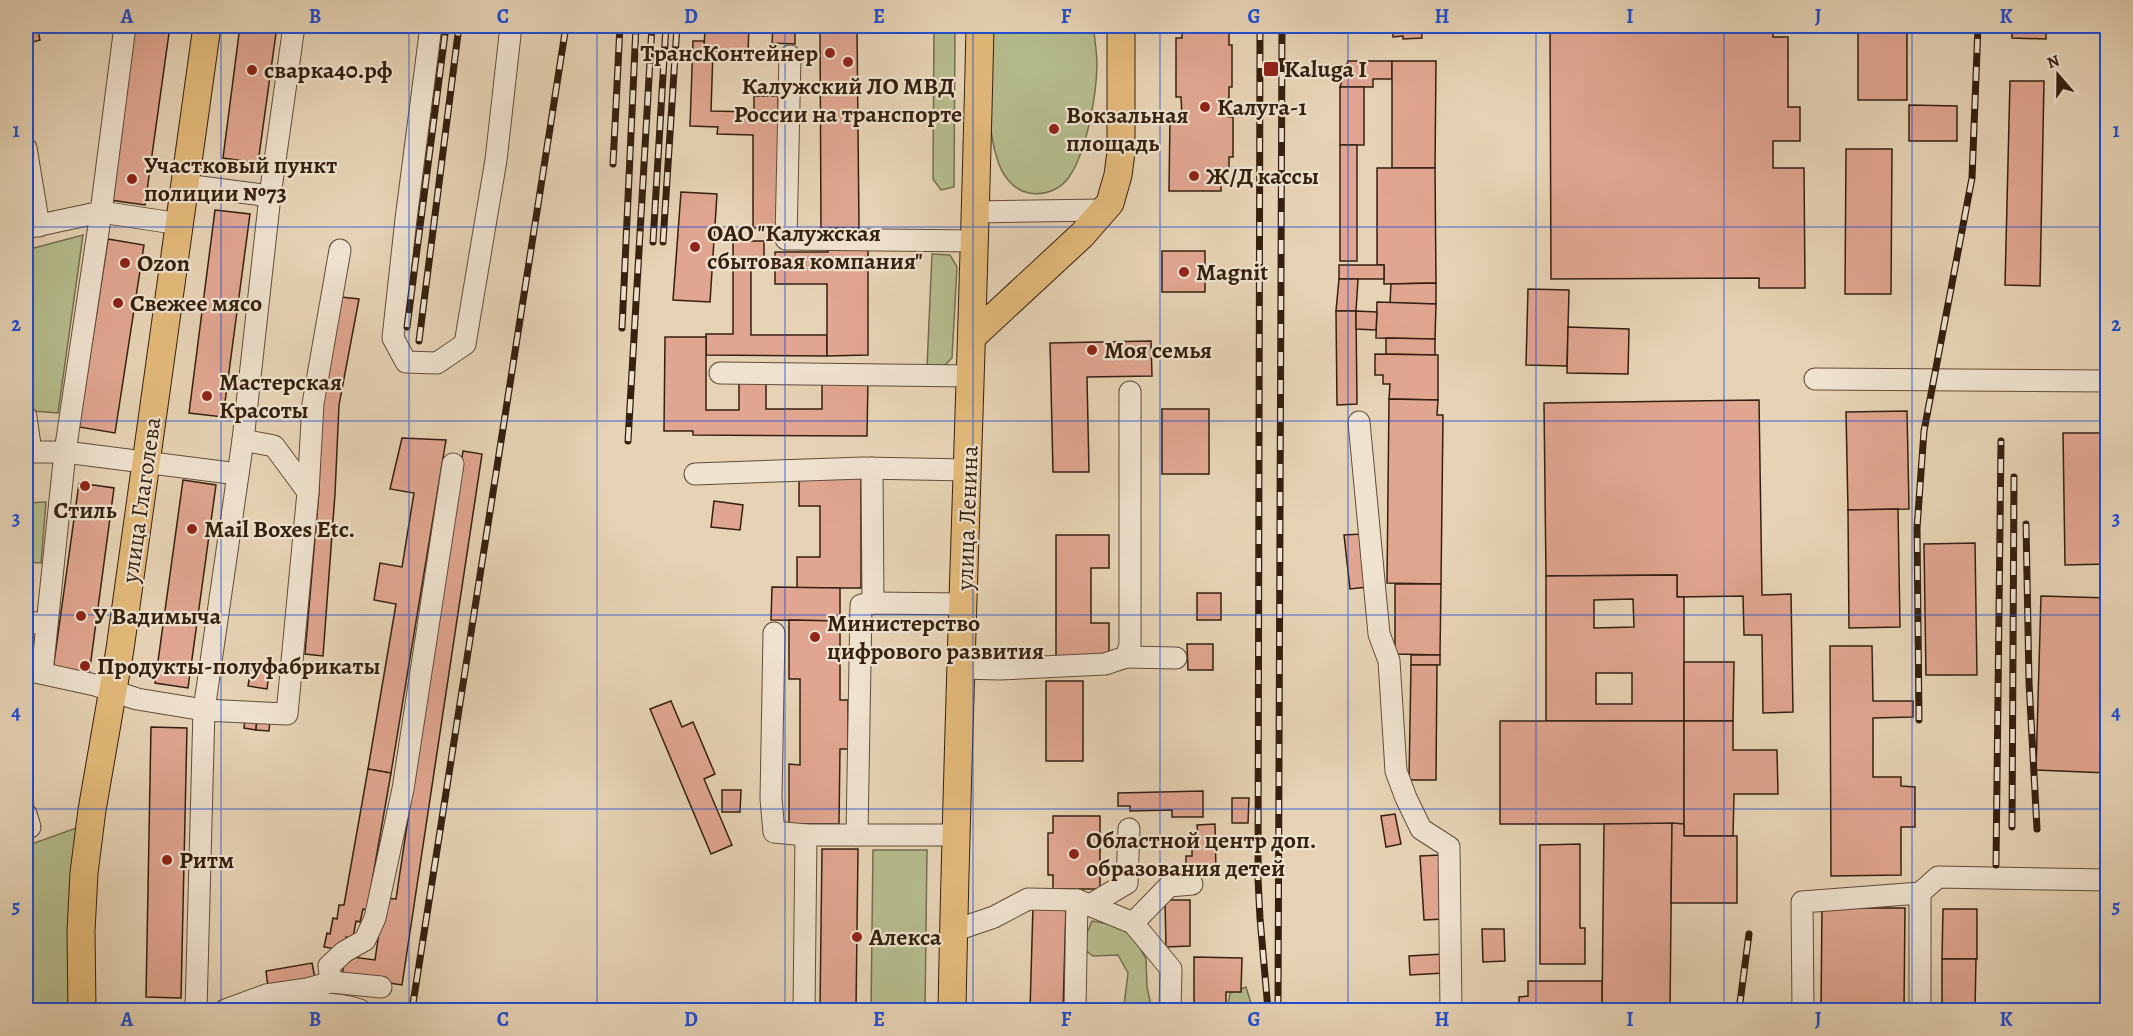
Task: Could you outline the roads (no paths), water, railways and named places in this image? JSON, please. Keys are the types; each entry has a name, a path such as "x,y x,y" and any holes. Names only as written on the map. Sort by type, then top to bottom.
{"main road":[{"name":"улица Глаголева","path":"82,1011 81,931 84,873 114,692 207,26"},
{"name":"улица Ленина","path":"952,1011 955,835 972,376 980,26"},
{"path":"973,336 1082,235 1110,203 1120,164 1121,26"}],"lane":[{"path":"125,26 101,212 65,452 47,624 34,671 95,685 137,699 204,710 287,714 308,492 313,404 340,250"},
{"path":"196,1011 204,710 243,440 270,196 294,26"},
{"path":"431,26 393,338 406,362 437,363 465,344 496,160 512,26"},
{"path":"790,56 786,239 975,241"},
{"path":"26,148 32,227 101,212 180,224"},
{"path":"185,185 270,196"},
{"path":"976,212 1102,210"},
{"path":"720,373 972,376"},
{"path":"1815,379 2108,381"},
{"path":"1126,657 1130,645 1130,392"},
{"path":"26,417 28,454 65,452 238,474"},
{"path":"1359,422 1380,634 1389,661 1396,771 1421,829 1449,847 1452,1011"},
{"path":"243,440 274,446 308,492"},
{"path":"332,982 329,966 344,952 365,940 375,918 403,789 453,464"},
{"path":"872,468 873,603"},
{"path":"695,474 872,468 968,470"},
{"path":"857,835 861,605 964,603"},
{"path":"26,622 47,624"},
{"path":"774,633 771,799 774,832 806,835 955,835"},
{"path":"961,668 1000,669 1105,664 1126,657 1176,658"},
{"path":"26,814 30,827 26,828"},
{"path":"1083,903 1127,883 1129,829"},
{"path":"804,1011 806,835"},
{"path":"1803,1011 1802,902 1920,893 1938,877 2108,880"},
{"path":"1133,923 1169,886 1192,884"},
{"path":"1920,893 1920,1011"},
{"path":"953,931 994,917 1028,899 1083,903 1133,923 1171,969 1170,1011"},
{"path":"1075,1011 1083,903"},
{"path":"227,1011 266,995 308,989 332,982 381,987"},
{"path":"227,1011 316,1004 343,1005 360,1011"}],"railway":[{"path":"407,327 446,26"},
{"path":"419,341 459,26"},
{"path":"412,1010 566,26"},
{"path":"613,164 620,26"},
{"path":"622,328 636,26"},
{"path":"628,441 652,26"},
{"path":"653,242 666,26"},
{"path":"663,242 677,26"},
{"path":"1260,26 1258,879 1268,1010"},
{"path":"1278,1010 1282,26"},
{"path":"1919,720 1917,528 1924,431 1972,178 1978,26"},
{"path":"1996,865 2001,441"},
{"path":"2012,827 2014,477"},
{"path":"2026,524 2029,682 2037,829"},
{"path":"1739,1010 1749,934"}],"place":[{"name":"ТрансКонтейнер","path":"830,53"},
{"name":"Калужский ЛО МВД России на транспорте","path":"848,62"},
{"name":"Kaluga I","path":"1271,69"},
{"name":"сварка40.рф","path":"252,70"},
{"name":"Калуга-1","path":"1205,107"},
{"name":"Вокзальная площадь","path":"1054,129"},
{"name":"Ж/Д кассы","path":"1194,176"},
{"name":"Участковый пункт полиции №73","path":"132,179"},
{"name":"ОАО \"Калужская сбытовая компания\"","path":"695,247"},
{"name":"Ozon","path":"125,263"},
{"name":"Magnit","path":"1184,272"},
{"name":"Свежее мясо","path":"118,303"},
{"name":"Моя семья","path":"1092,350"},
{"name":"Мастерская Красоты","path":"207,396"},
{"name":"Стиль","path":"85,486"},
{"name":"Mail Boxes Etc.","path":"192,529"},
{"name":"У Вадимыча","path":"81,616"},
{"name":"Министерство цифрового развития","path":"815,637"},
{"name":"Продукты-полуфабрикаты","path":"85,666"},
{"name":"Областной центр доп. образования детей","path":"1074,854"},
{"name":"Ритм","path":"167,860"},
{"name":"Алекса","path":"857,937"}]}
